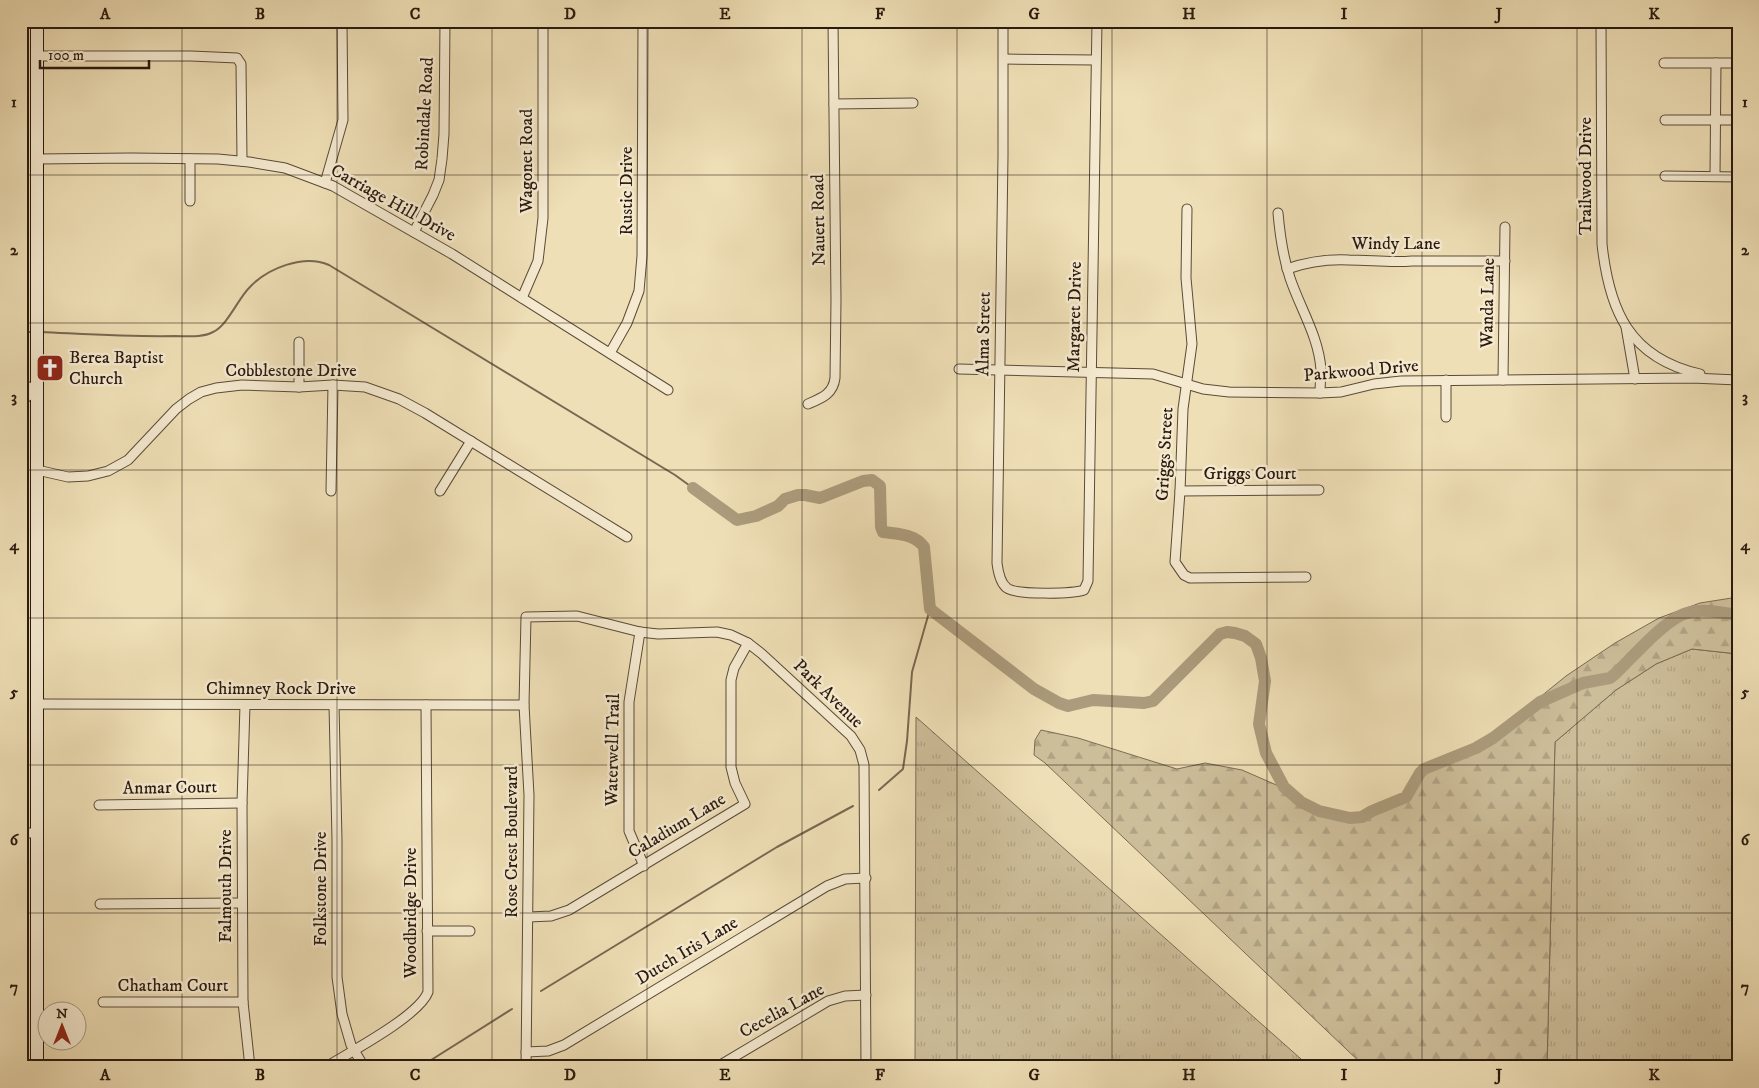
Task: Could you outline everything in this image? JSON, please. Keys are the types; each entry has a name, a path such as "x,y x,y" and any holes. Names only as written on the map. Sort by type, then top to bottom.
{"main road":[{"path":"37,21 37,1067"}],"street":[{"path":"325,183 343,120 342,21"},
{"name":"Robindale Road","path":"414,232 433,196 439,180 442,159 444,134 444,21"},
{"name":"Wagonet Road","path":"522,298 538,261 543,218 544,21"},
{"name":"Rustic Drive","path":"610,353 627,323 639,291 642,265 644,174 643,21"},
{"name":"Nauert Road","path":"808,404 830,393 835,378 836,300 832,21"},
{"name":"Alma Street","path":"1003,21 997,563 998,572 1009,589 1062,594"},
{"name":"Margaret Drive","path":"1062,594 1076,593 1084,590 1088,581 1097,21"},
{"name":"Trailwood Drive","path":"1602,21 1602,244 1604,266 1613,301 1618,314 1636,340 1662,360 1690,372 1723,379"},
{"path":"37,56 191,56 237,58 241,64 242,161"},
{"path":"1004,59 1096,60"},
{"path":"1664,63 1738,63"},
{"path":"1715,176 1716,63"},
{"path":"834,104 913,103"},
{"path":"1664,120 1738,120"},
{"name":"Carriage Hill Drive","path":"37,159 190,159 242,161 285,168 333,186 414,232 668,390"},
{"path":"190,159 190,201"},
{"path":"1665,176 1738,177"},
{"name":"Griggs Street","path":"1187,209 1186,278 1192,344 1183,409 1175,562 1184,575 1190,578 1306,576"},
{"path":"1278,213 1282,250 1287,269 1318,354 1321,370 1320,393"},
{"name":"Wanda Lane","path":"1503,380 1505,226"},
{"name":"Windy Lane","path":"1287,269 1306,263 1348,260 1397,263 1412,261 1505,261"},
{"name":"Trailwood Drive","path":"1626,326 1635,379"},
{"path":"299,342 299,388"},
{"name":"Parkwood Drive","path":"959,369 1153,374 1203,389 1229,392 1341,392 1374,384 1446,380 1738,380"},
{"path":"1446,380 1446,418"},
{"path":"21,386 37,390"},
{"name":"Cobblestone Drive","path":"37,470 68,477 88,476 108,471 128,460 176,409 201,392 216,388 242,386 299,388 365,387 398,399 425,413 627,537"},
{"path":"331,491 333,386"},
{"path":"21,399 37,390"},
{"path":"440,491 471,441"},
{"name":"Griggs Court","path":"1180,491 1319,490"},
{"name":"Park Avenue","path":"526,617 577,616 640,632 658,634 717,632 731,635 748,643 851,736 860,750 864,765 866,1067"},
{"name":"Rose Crest Boulevard","path":"526,617 524,705 529,795 526,1067"},
{"name":"Waterwell Trail","path":"640,632 629,702 629,830 644,866"},
{"name":"Caladium Lane","path":"529,917 551,916 569,910 745,804 735,783 731,767 731,680 734,668 748,643"},
{"name":"Chimney Rock Drive","path":"37,704 524,705"},
{"name":"Falmouth Drive","path":"244,705 242,903 244,1002 250,1067"},
{"name":"Folkstone Drive","path":"334,705 337,840 337,977 342,1014 353,1050 364,1067"},
{"name":"Woodbridge Drive","path":"326,1067 414,1011 426,998 428,992 426,705"},
{"name":"Anmar Court","path":"99,805 242,803"},
{"path":"21,833 37,833"},
{"name":"Dutch Iris Lane","path":"526,1052 548,1051 564,1045 827,886 845,879 866,878"},
{"path":"100,904 242,903"},
{"path":"428,931 470,931"},
{"name":"Cecelia Lane","path":"717,1067 828,1001 845,996 866,995"},
{"name":"Chatham Court","path":"103,1002 244,1002"}],"green space":[{"path":"1738,597 1738,654 1692,649 1656,664 1616,690 1555,742 1547,1067 1365,1067 1045,763 1034,755 1035,740 1041,730 1078,738 1177,769 1205,763 1242,770 1281,787 1303,807 1316,812 1336,816 1384,811 1400,804 1409,791 1417,772 1476,749 1566,676 1615,643 1659,618 1700,603"},
{"path":"1692,649 1738,654 1738,1067 1547,1067 1555,742 1616,690 1656,664"},
{"path":"916,717 1310,1067 915,1067"}],"waterway":[{"path":"41,332 142,336 204,335 218,329 249,288 266,274 297,262 319,262 329,265 675,475 693,488"},
{"path":"21,332 31,332"},
{"path":"693,488 737,520 756,516 778,506 785,499 798,495 820,498 863,481 872,480 880,486 881,527 883,532 911,537 924,547 930,609 1034,689 1068,706 1093,700 1144,703 1153,701 1220,634 1227,632 1245,636 1256,644 1261,658 1265,681 1259,724 1266,753 1284,787 1301,802 1319,811 1350,818 1362,817 1406,797 1424,769 1476,748 1493,738 1540,702 1583,683 1610,678 1659,631 1678,617 1699,611 1738,615"},
{"path":"879,790 903,769 912,672 930,609"},
{"path":"541,991 777,847 853,806"},
{"path":"420,1067 512,1009"}],"place":[{"name":"Berea Baptist Church","path":"50,368"}]}
